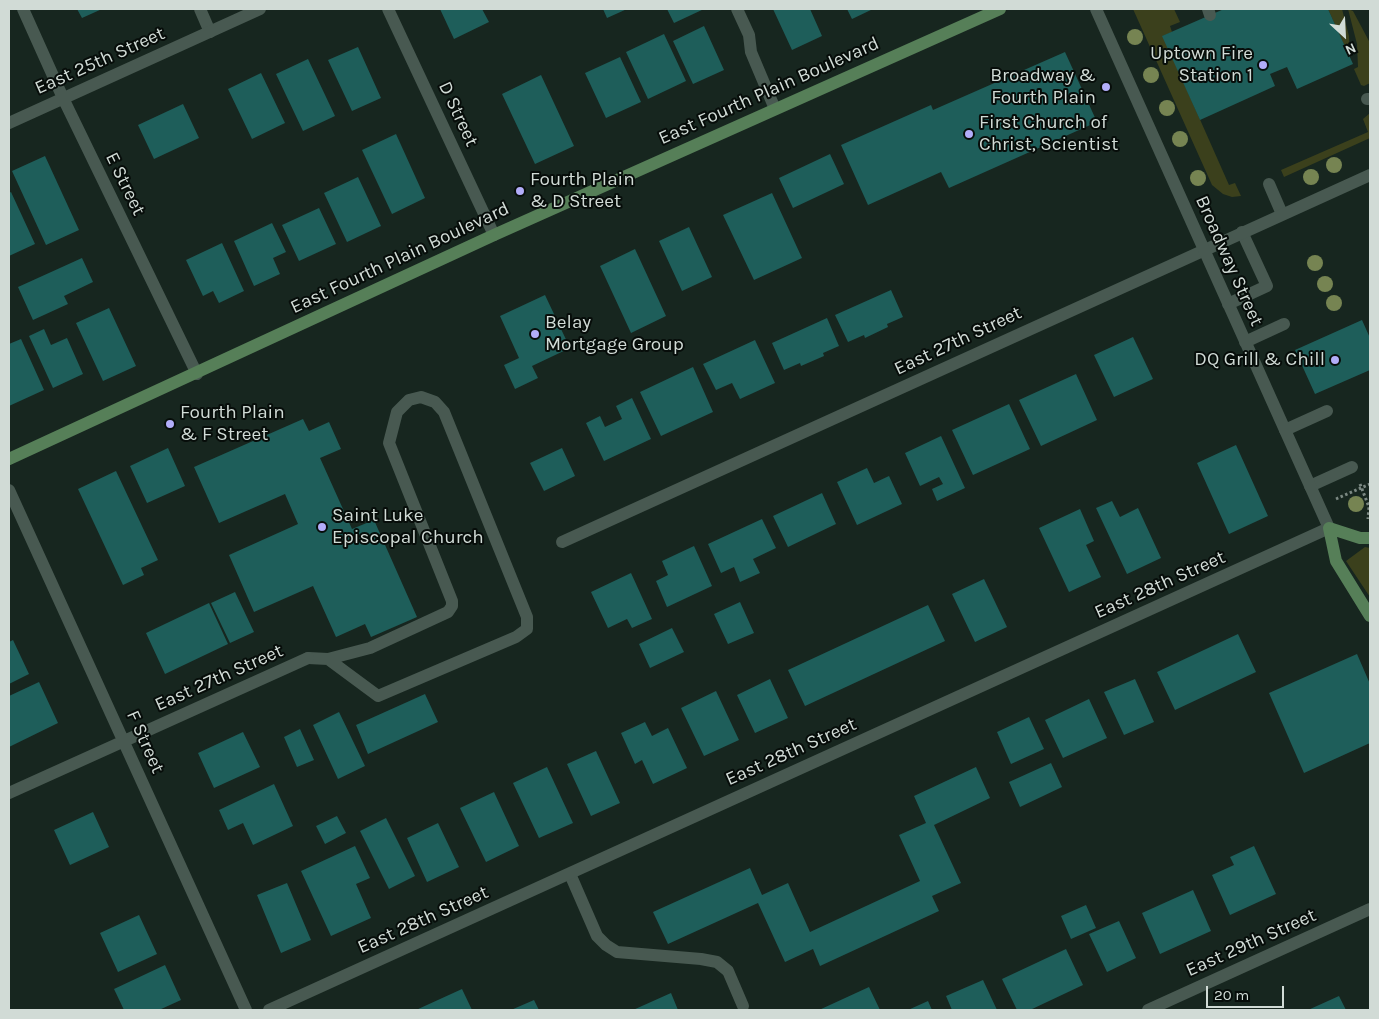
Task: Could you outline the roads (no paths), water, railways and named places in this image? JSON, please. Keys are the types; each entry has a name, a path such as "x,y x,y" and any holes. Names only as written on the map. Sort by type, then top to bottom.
{"main road":[{"name":"East Fourth Plain Boulevard","path":"9,459 197,374 494,235 1000,9"},
{"path":"1370,538 1360,538 1330,528 1336,561 1370,616"}],"street":[{"name":"E Street","path":"23,9 63,98 197,374"},
{"path":"200,9 210,32"},
{"name":"East 25th Street","path":"9,123 260,9"},
{"name":"D Street","path":"388,9 494,235"},
{"path":"737,9 749,35 751,52 775,109"},
{"name":"Broadway Street","path":"1096,9 1203,250 1330,528"},
{"name":"East 27th Street","path":"562,542 1370,175"},
{"path":"1269,184 1282,214"},
{"path":"1228,304 1266,286 1242,232"},
{"path":"1245,342 1284,324"},
{"path":"421,396 435,402 444,412 528,617 527,629 516,637 378,696 328,659 370,648 448,612 452,606 452,600 389,443 398,412 409,400 421,396"},
{"path":"1285,430 1327,411"},
{"path":"1310,486 1352,467"},
{"name":"F Street","path":"9,490 246,1010"},
{"name":"East 28th Street","path":"269,1010 1330,528"},
{"name":"East 27th Street","path":"9,793 308,658 328,659"},
{"path":"570,874 597,936 606,945 617,952 717,962 728,971 743,1006"},
{"name":"East 29th Street","path":"1148,1010 1370,909"}],"place":[{"name":"Uptown Fire Station 1","path":"1263,65"},
{"name":"Broadway & Fourth Plain","path":"1106,87"},
{"name":"First Church of Christ, Scientist","path":"969,134"},
{"name":"Fourth Plain & D Street","path":"520,191"},
{"name":"Belay Mortgage Group","path":"535,334"},
{"name":"DQ Grill & Chill","path":"1335,360"},
{"name":"Fourth Plain & F Street","path":"170,424"},
{"name":"Saint Luke Episcopal Church","path":"322,527"}]}
